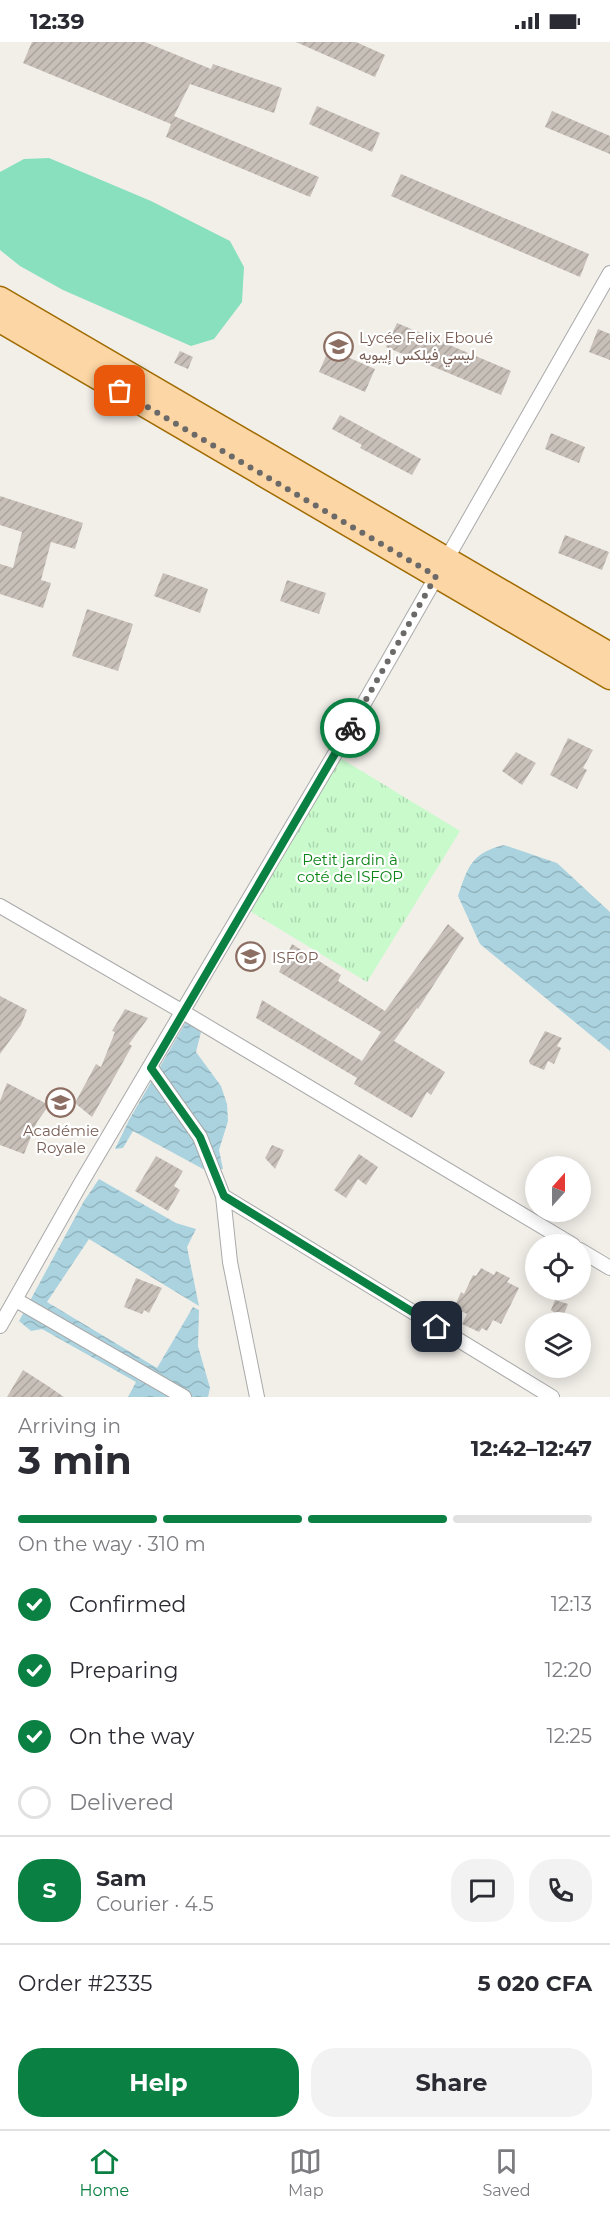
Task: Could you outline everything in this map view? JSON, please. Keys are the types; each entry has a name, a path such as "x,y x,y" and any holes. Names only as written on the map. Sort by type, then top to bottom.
{"main road":[{"path":"0,298 441,566 610,678"},
{"path":"0,321 441,566 610,654"}],"street":[{"path":"0,1326 81,1183 339,747 610,273"},
{"path":"0,906 183,1012 555,1234"},
{"path":"151,1068 200,1137 224,1196 230,1262 257,1397"},
{"path":"224,1196 552,1397"},
{"path":"591,1257 610,1268"},
{"path":"16,1300 184,1397"}],"green space":[{"path":"49,158 151,201 230,241 244,267 242,302 214,339 191,346 63,290 20,266 0,250 0,172 24,159"},
{"name":"Petit jardin à coté de ISFOP","path":"332,753 460,831 367,982 240,905"}],"water":[{"path":"504,845 557,863 610,912 610,1051 480,944 458,896 472,863 484,852"},
{"path":"186,1022 201,1032 196,1052 221,1086 227,1104 228,1121 219,1150 223,1169 203,1169 133,1131 123,1148 115,1149 129,1120"},
{"path":"99,1179 176,1223 196,1229 187,1247 199,1306 89,1239 47,1302 157,1368 193,1307 199,1310 198,1346 210,1388 208,1397 128,1397 136,1382 42,1329 31,1331 19,1321 84,1201"}],"building":[{"path":"32,42 145,42 211,69 213,64 282,88 274,113 190,84 174,116 319,177 310,197 166,137 171,124 23,63"},
{"path":"296,42 356,42 385,55 375,77"},
{"path":"317,106 380,133 372,152 309,124"},
{"path":"552,111 610,136 610,154 545,127"},
{"path":"401,174 589,254 580,277 391,196"},
{"path":"397,323 511,371 501,395 386,347"},
{"path":"598,329 610,334 610,360 589,352"},
{"path":"329,349 375,369 365,392 319,372"},
{"path":"180,351 193,357 188,369 174,363"},
{"path":"340,415 421,459 412,475 360,448 362,445 332,429"},
{"path":"551,433 585,447 579,463 545,449"},
{"path":"0,496 83,523 75,549 51,542 41,580 51,583 43,608 0,594 0,564 13,568 22,532 0,525"},
{"path":"565,535 609,552 602,570 558,553"},
{"path":"163,573 208,589 200,613 154,596"},
{"path":"287,580 326,593 319,614 280,601"},
{"path":"87,609 133,624 118,671 72,656"},
{"path":"568,738 593,750 583,768 587,770 577,789 550,775"},
{"path":"516,752 536,763 522,785 502,771"},
{"path":"448,924 464,938 418,1009 394,1041 445,1072 431,1095 427,1092 412,1118 354,1084 357,1078 256,1018 262,1000 362,1061 381,1032 279,972 292,944 341,975 338,981 385,1011"},
{"path":"0,996 27,1010 21,1025 0,1054"},
{"path":"125,1009 148,1018 129,1044 132,1046 92,1117 75,1103 96,1064 101,1067 115,1032 112,1031"},
{"path":"545,1031 562,1038 557,1046 561,1048 554,1064 548,1061 544,1070 530,1064 529,1061"},
{"path":"7,1083 49,1105 37,1122 24,1154 0,1145 0,1101"},
{"path":"272,1145 284,1150 275,1169 265,1158"},
{"path":"359,1154 378,1167 366,1185 358,1179 346,1198 334,1190"},
{"path":"156,1156 183,1171 174,1186 180,1190 168,1211 135,1191"},
{"path":"481,1268 494,1275 496,1271 510,1278 507,1282 519,1288 501,1324 493,1320 487,1331 482,1328 479,1332 462,1324 467,1314 454,1308 461,1292 464,1294 473,1275 476,1276"},
{"path":"136,1278 162,1288 149,1313 144,1310 142,1314 124,1307"},
{"path":"555,1300 568,1304 565,1312 551,1310"},
{"path":"23,1370 48,1386 64,1397 7,1397"}],"way so far":[{"path":"120,391 436,576 350,728"}],"place":[{"name":"Lycée Felix Eboué ليسي فيلكس إيبويه","path":"338,346"},
{"name":"ISFOP","path":"251,957"},
{"name":"Académie Royale","path":"61,1103"}],"route":[{"path":"350,728 151,1068 200,1137 224,1196 437,1327"}]}
